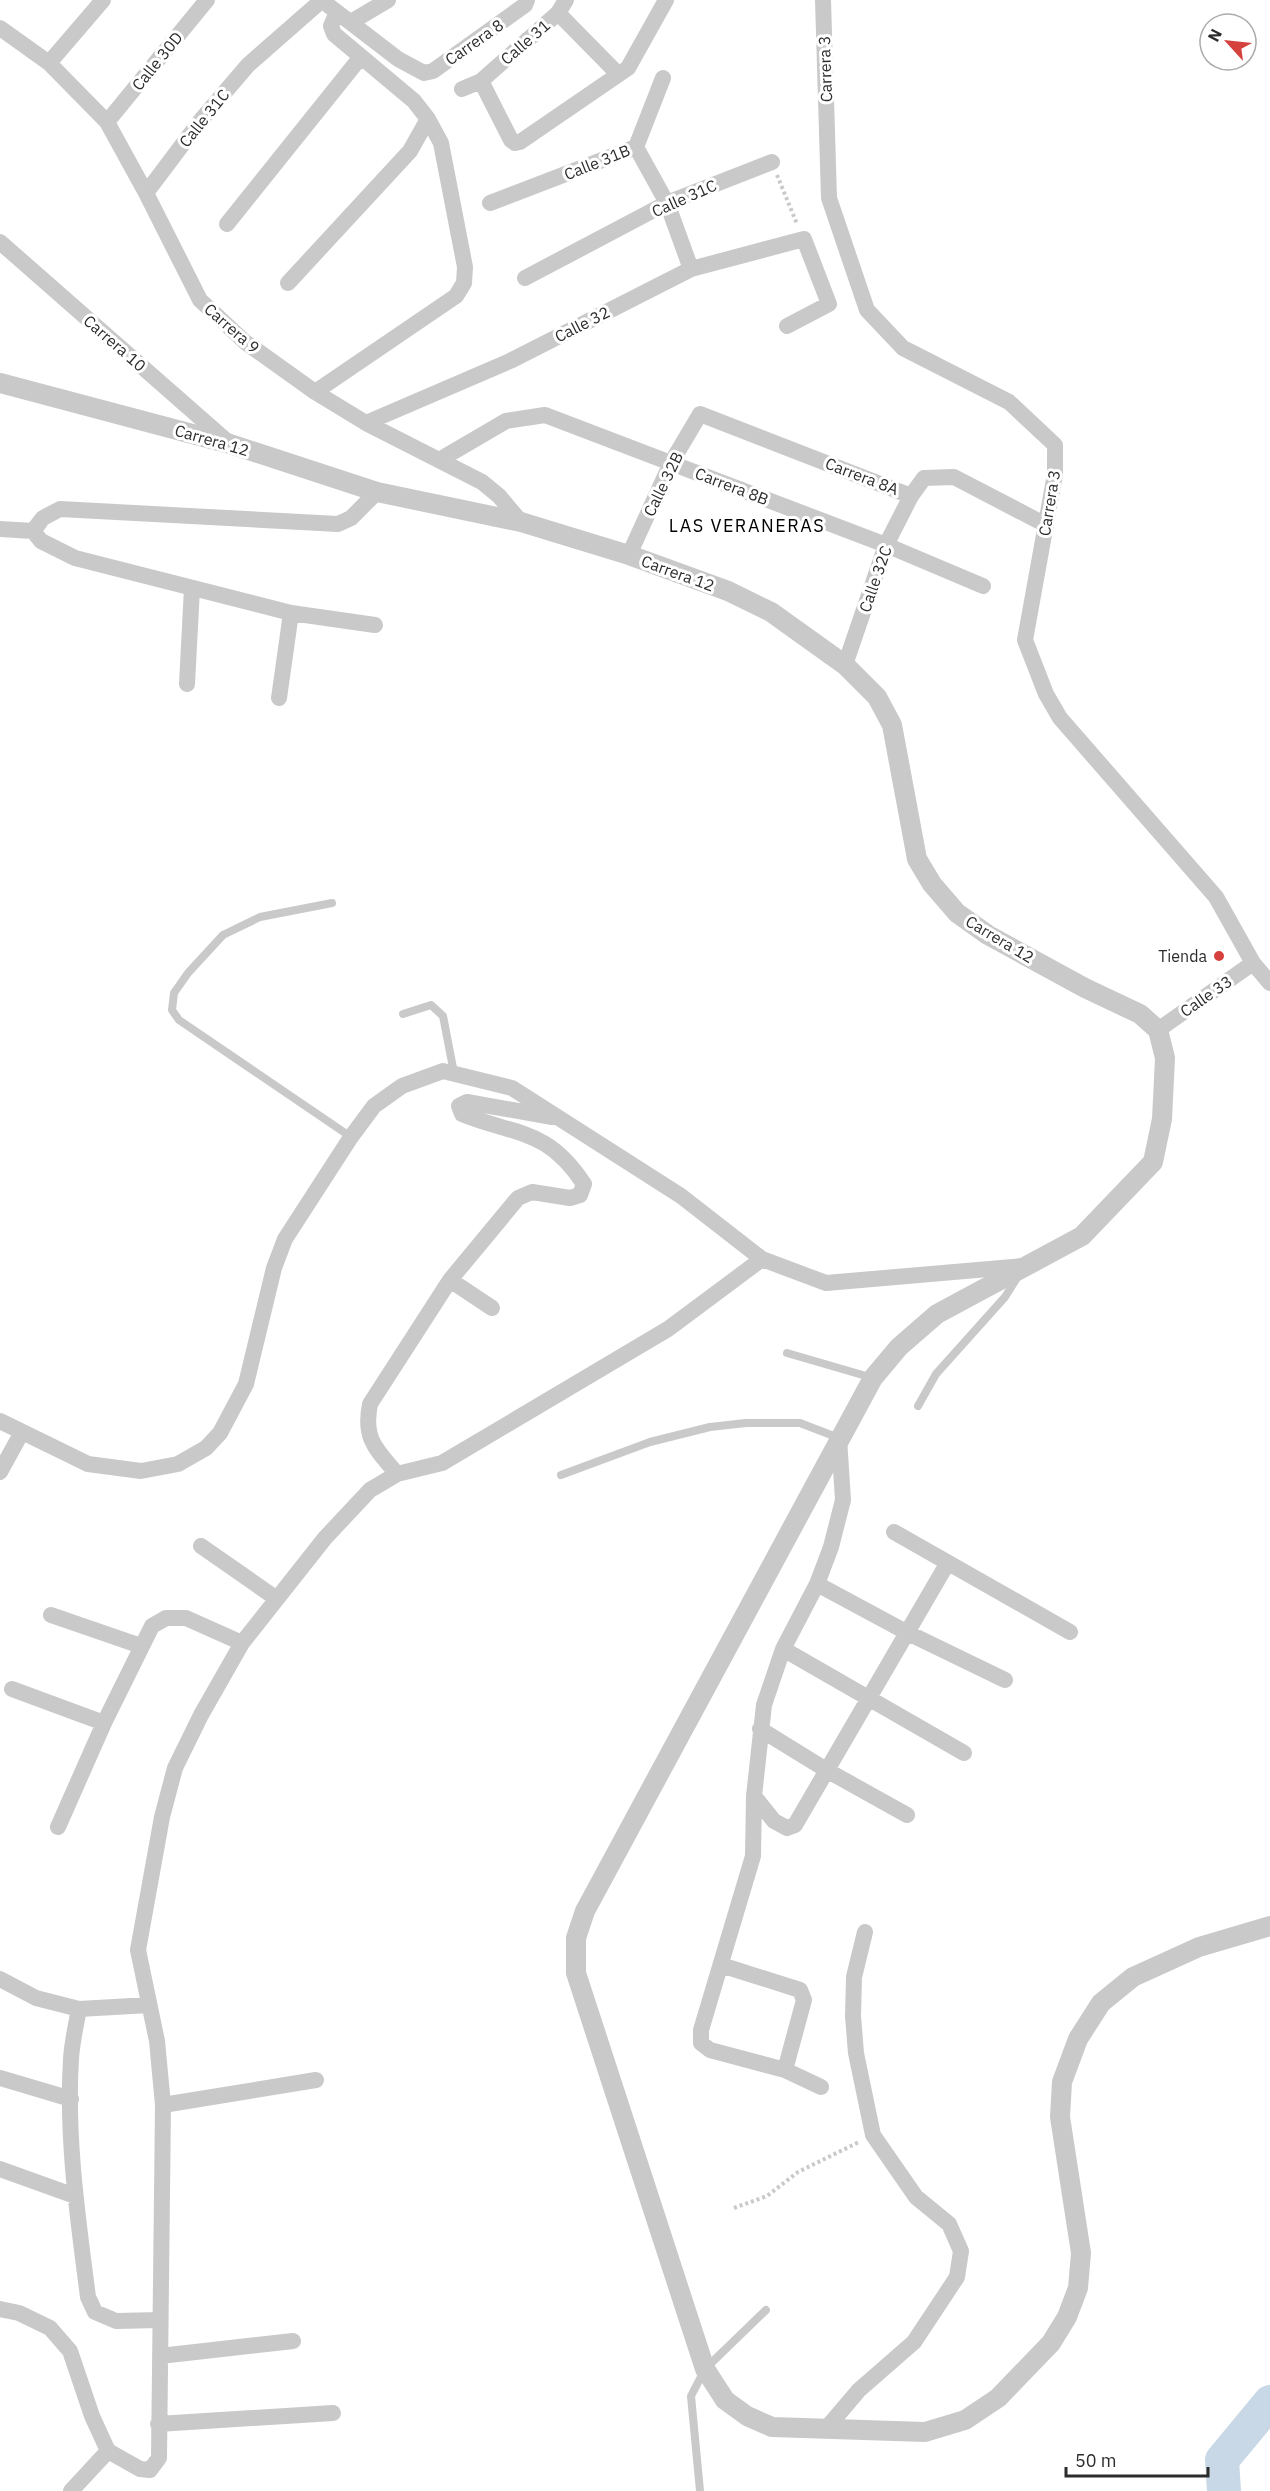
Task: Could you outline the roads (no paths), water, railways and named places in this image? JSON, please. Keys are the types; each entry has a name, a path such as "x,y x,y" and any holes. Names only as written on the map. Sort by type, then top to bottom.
{"street":[{"path":"49,63 103,0"},
{"name":"Calle 30D","path":"107,122 207,0"},
{"path":"321,0 351,22 388,0"},
{"name":"Calle 31C","path":"146,193 201,120 248,65 321,0"},
{"name":"Carrera 8","path":"351,22 423,74 433,71 525,5 526,0"},
{"path":"481,81 515,143 520,142 633,62 666,0"},
{"name":"Carrera 3","path":"823,0 829,198 867,310 903,348 1009,402 1055,445 1055,474 1025,640 1046,694 1060,718 1216,897 1253,963 1270,983"},
{"path":"562,6 618,74"},
{"name":"Calle 31","path":"462,89 481,81 562,6"},
{"path":"315,392 456,296 464,283 465,267 441,143 428,119 414,101 334,34 331,26 337,12"},
{"name":"Carrera 9","path":"0,28 49,63 107,122 200,300 245,342 315,392 366,423 441,459 482,482 499,496 521,522"},
{"path":"226,224 360,58"},
{"name":"Calle 31B","path":"490,203 636,147 663,78"},
{"path":"288,283 410,151 428,119"},
{"path":"636,147 667,203 691,269"},
{"name":"Calle 31C","path":"525,278 667,203 772,162"},
{"name":"Calle 32","path":"366,423 510,361 691,269 804,238 829,304 786,326"},
{"name":"Carrera 10","path":"4,248 230,444"},
{"name":"Carrera 12","path":"0,383 230,444 377,492 521,522 629,555 728,591 771,612 845,665 877,697 892,725 917,859 932,884 957,913 988,935 1085,988 1140,1014 1158,1030"},
{"name":"Carrera 8A","path":"700,414 911,496 924,478 954,477 1046,525"},
{"name":"Calle 32B","path":"629,555 672,463 700,414"},
{"name":"Carrera 8B","path":"441,459 506,421 545,415 886,544 983,586"},
{"path":"33,531 43,518 60,509 338,524 351,518 377,492"},
{"name":"Calle 32C","path":"845,665 886,544 911,496"},
{"path":"0,529 33,531"},
{"path":"33,531 41,542 75,558 291,613 375,625"},
{"path":"187,684 192,588"},
{"path":"279,698 291,613"},
{"name":"Calle 33","path":"1158,1030 1253,963"},
{"path":"1158,1030 1165,1058 1162,1119 1153,1162 1082,1236 937,1314 898,1347 873,1378 585,1911 576,1938 576,1973 705,2369 725,2400 747,2416 772,2427 925,2432 965,2420 998,2398 1052,2343 1067,2317 1078,2288 1081,2253 1060,2117 1062,2082 1078,2039 1101,2003 1133,1977 1199,1947 1270,1926"},
{"path":"0,1421 88,1464 141,1471 178,1464 206,1448 220,1433 246,1384 274,1268 285,1239 351,1137 374,1106 402,1086 443,1071 512,1088 681,1196 762,1259 826,1283 1023,1266"},
{"path":"397,1474 371,1443 367,1417 370,1404 450,1280 518,1198 532,1192 570,1198 580,1195 584,1184 572,1166 554,1148 531,1136 462,1114 459,1106 467,1102 559,1118"},
{"path":"0,2309 19,2313 50,2328 70,2351 92,2416 108,2451 140,2469 150,2470 159,2458 164,2105 158,2041 138,1950 162,1818 175,1768 201,1715 242,1643 325,1538 370,1490 397,1474 442,1463 668,1329 762,1259"},
{"path":"450,1280 492,1308"},
{"path":"0,1472 22,1432"},
{"path":"821,2087 785,2070 710,2050 701,2043 701,2030 753,1856 754,1796 764,1705 783,1649 817,1584 831,1547 843,1500 839,1438"},
{"path":"894,1532 1070,1632"},
{"path":"201,1546 277,1599"},
{"path":"754,1796 774,1821 787,1828 795,1825 947,1564"},
{"path":"817,1584 908,1633 1005,1680"},
{"path":"51,1615 141,1646"},
{"path":"58,1827 104,1723 152,1626 166,1618 186,1618 242,1643"},
{"path":"783,1649 964,1753"},
{"path":"12,1689 104,1723"},
{"path":"760,1729 828,1771 907,1815"},
{"path":"825,2430 859,2390 914,2342 957,2277 961,2251 950,2224 916,2197 873,2134 856,2053 853,2016 854,1977 865,1932"},
{"path":"721,1965 800,1990 804,2000 785,2070"},
{"path":"0,1979 36,1998 79,2009 149,2006"},
{"path":"79,2009 71,2057 71,2099 75,2196 88,2297 95,2312 116,2321 160,2320"},
{"path":"0,2078 71,2099"},
{"path":"164,2105 316,2080"},
{"path":"0,2169 75,2196"},
{"path":"160,2356 293,2341"},
{"path":"158,2424 333,2413"},
{"path":"71,2491 108,2451"}],"lane":[{"path":"332,903 260,917 223,935 188,973 174,993 172,1010 179,1020 351,1137"},
{"path":"403,1014 431,1005 443,1016 454,1073"},
{"path":"918,1406 936,1374 1005,1297 1023,1266"},
{"path":"787,1353 873,1378"},
{"path":"561,1475 650,1442 710,1427 746,1423 800,1423 839,1438"},
{"path":"700,2491 691,2396 705,2369 766,2310"}],"waterway":[{"path":"1224,2491 1222,2460 1270,2402"}],"place":[{"name":"Tienda","path":"1219,956"}],"district":[{"name":"LAS VERANERAS","path":"747,525"}]}
